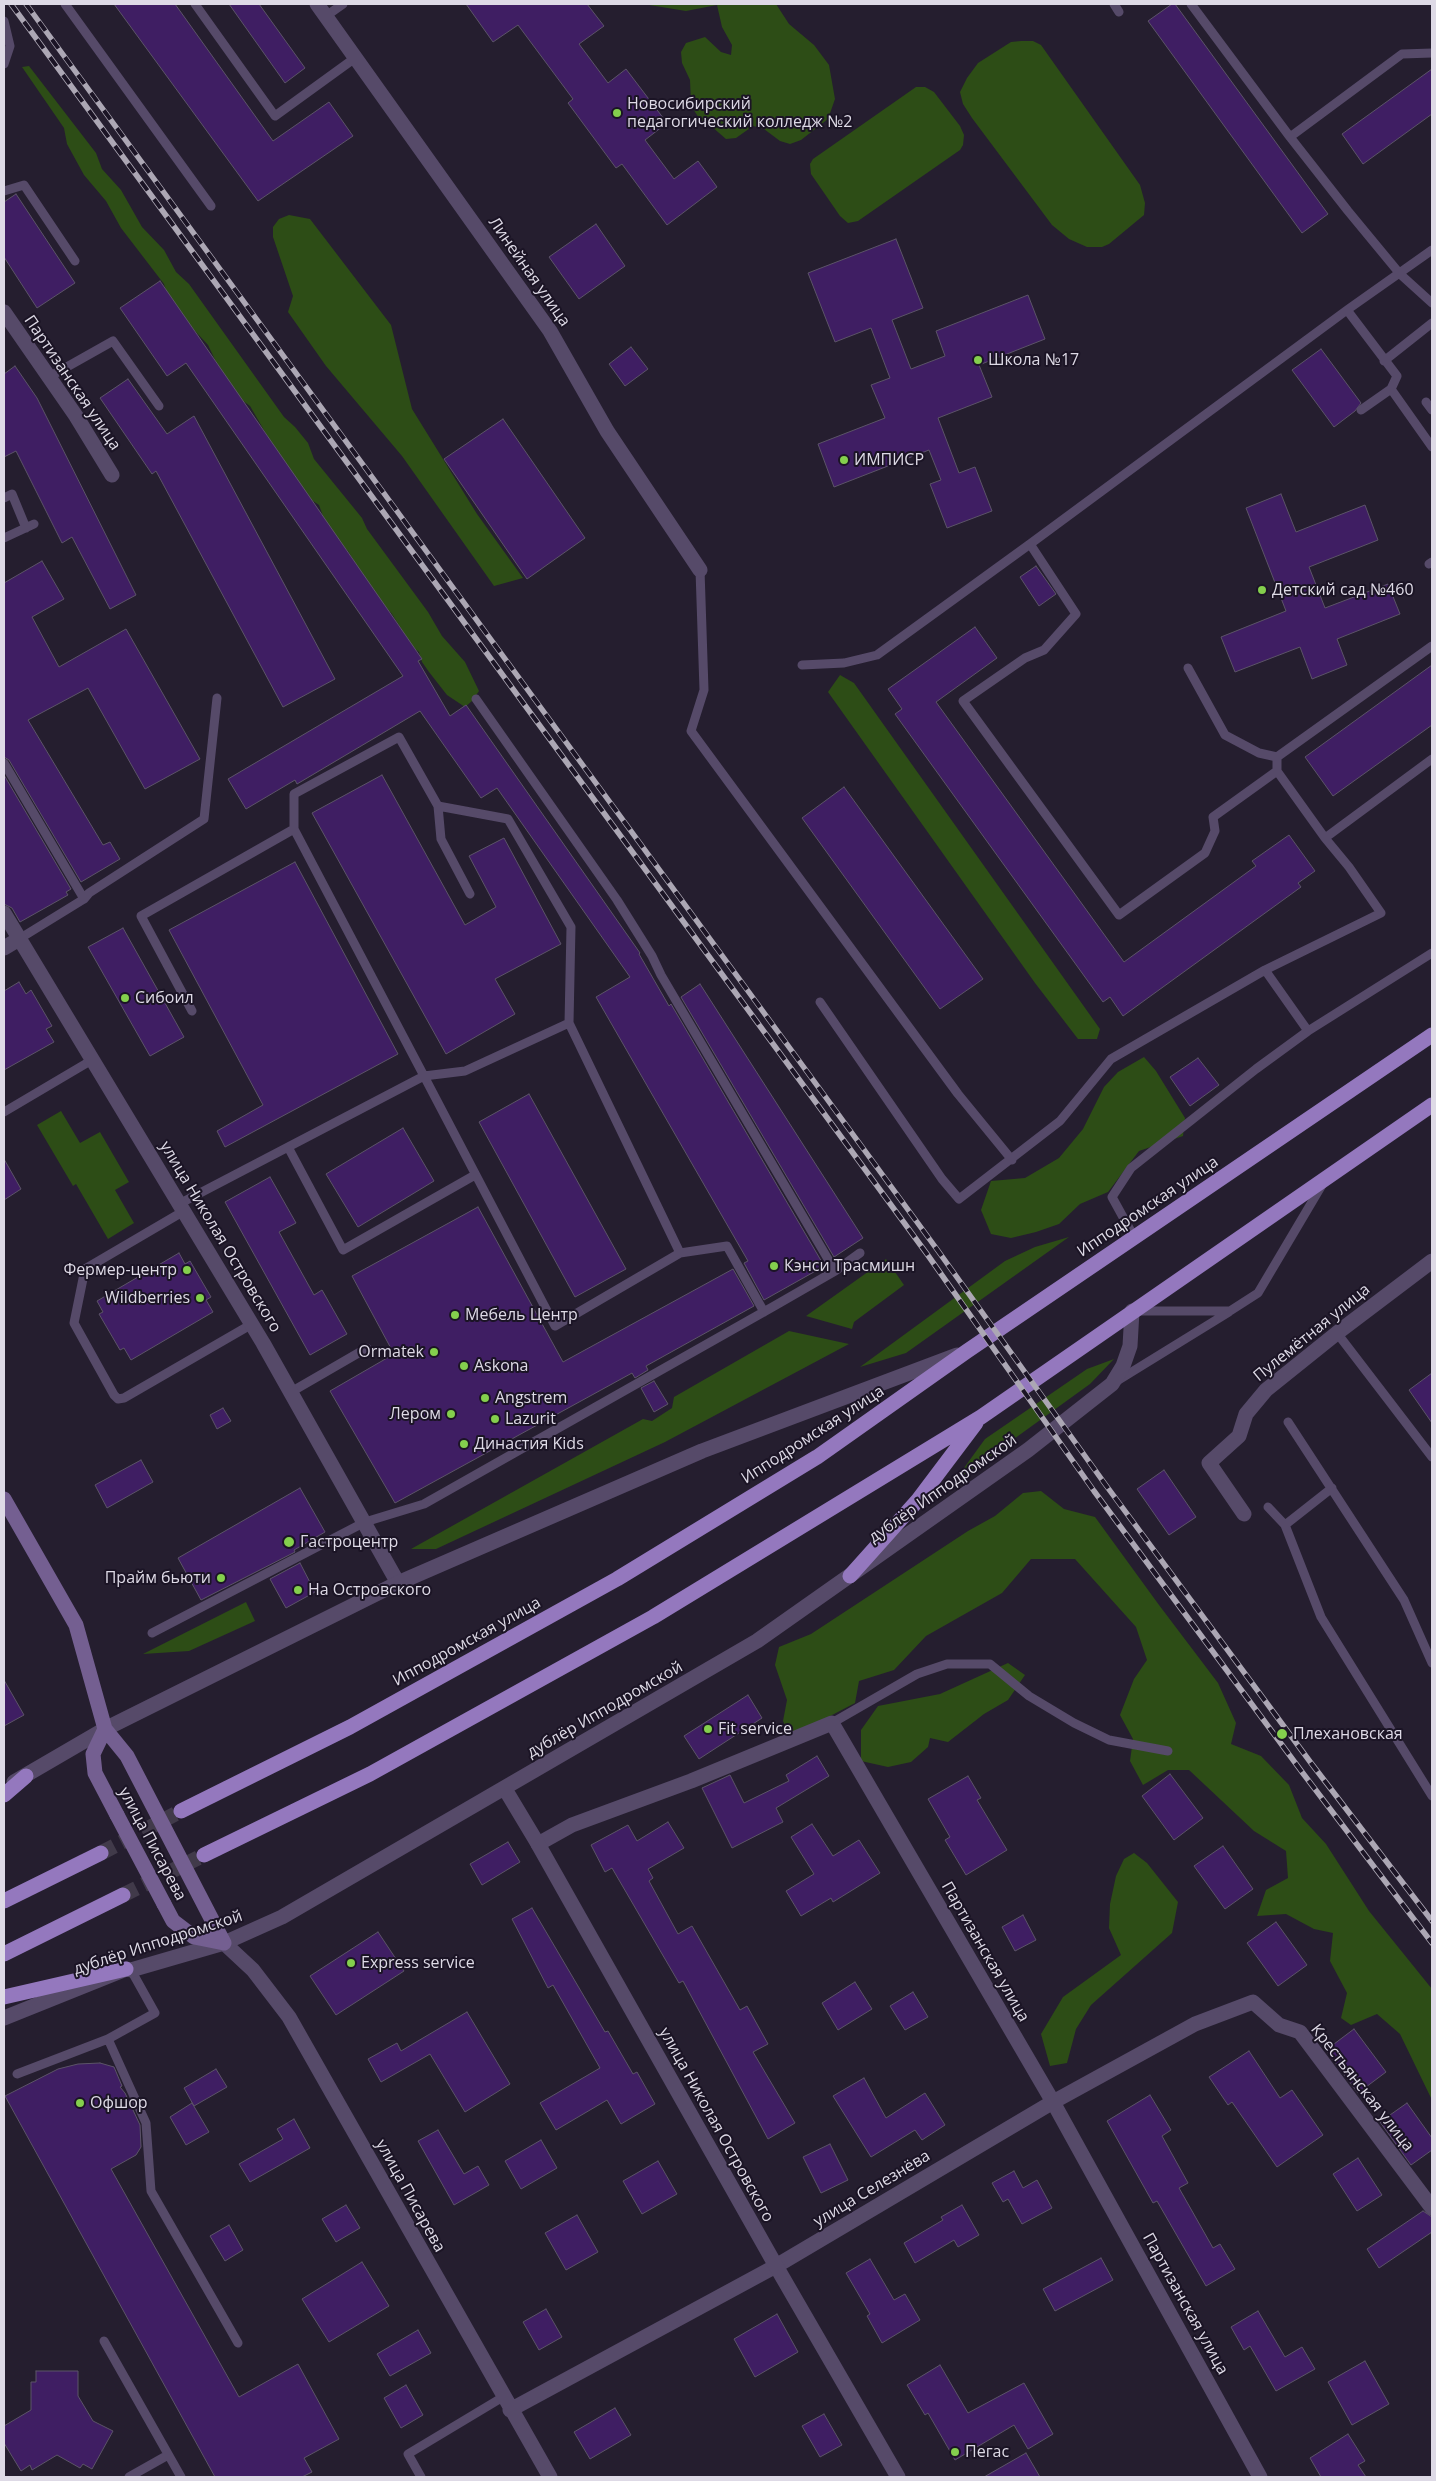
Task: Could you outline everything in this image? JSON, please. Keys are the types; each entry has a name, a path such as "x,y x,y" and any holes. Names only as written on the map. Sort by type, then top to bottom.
{"highway":[{"name":"Ипподромская улица","path":"181,1811 350,1727 617,1579 817,1457 967,1351 1432,1034"},
{"path":"204,1855 370,1774 653,1617 981,1417 1432,1105"},
{"path":"850,1576 918,1500 981,1417"},
{"path":"4,1795 26,1776"},
{"path":"4,1902 101,1853"},
{"path":"4,1954 123,1895"},
{"path":"4,1997 128,1970"}],"main road":[{"name":"улица Писарева","path":"4,1500 76,1625 105,1729 127,1756 224,1943"},
{"name":"улица Писарева","path":"105,1729 93,1754 95,1773 173,1921 194,1937 224,1943"}],"street":[{"name":"Линейная улица","path":"322,10 550,331 607,431 700,570"},
{"name":"Партизанская улица","path":"4,312 76,416 112,475"},
{"name":"улица Николая Островского","path":"4,913 252,1324 398,1583"},
{"path":"4,948 18,939"},
{"name":"Пулемётная улица","path":"1244,1514 1208,1464 1240,1436 1246,1414 1266,1390 1432,1261"},
{"name":"дублёр Ипподромской","path":"4,2018 128,1970 224,1943 282,1917 757,1641 1028,1450 1112,1384 1123,1366 1130,1346 1132,1312"},
{"path":"4,1788 105,1729 398,1583 702,1451 967,1351"},
{"name":"Партизанская улица","path":"832,1723 1053,2102 1260,2477"},
{"path":"538,1844 572,1825 691,1780 832,1723"},
{"name":"улица Николая Островского","path":"504,1789 538,1844 776,2266 898,2477"},
{"name":"улица Писарева","path":"224,1943 253,1970 289,2017 506,2404 550,2477"},
{"name":"улица Селезнёва","path":"506,2404 776,2266 1053,2102 1195,2024 1253,2002"},
{"name":"Крестьянская улица","path":"1253,2002 1278,2025 1300,2032 1432,2208"}],"lane":[{"path":"65,4 212,206"},
{"path":"195,4 275,116 355,58"},
{"path":"322,10 343,4"},
{"path":"1191,4 1290,137 1400,274 1432,302"},
{"path":"4,22 10,46 4,64"},
{"path":"1290,137 1402,54 1432,53"},
{"path":"4,192 24,185 75,261"},
{"path":"802,665 844,664 877,655 1347,310 1432,250"},
{"path":"1347,310 1396,376 1391,389 1361,410"},
{"path":"1384,361 1432,323"},
{"path":"49,377 113,341 159,406"},
{"path":"1391,389 1432,447"},
{"path":"1426,402 1432,410"},
{"path":"4,498 12,494 30,526 4,538"},
{"path":"1030,544 1076,614 1044,650 1025,658 963,701 1119,915 1205,853 1215,831 1213,818 1277,771"},
{"path":"700,570 704,690 692,731 958,1094 1012,1160"},
{"path":"1188,668 1225,735 1259,754 1277,757 1432,646"},
{"path":"18,939 84,899 89,893 204,819 217,698"},
{"path":"476,700 617,900 652,956 661,975 835,1271"},
{"path":"470,894 442,839 438,806 399,737 294,794 294,830 555,1326 680,1253 727,1246 764,1312"},
{"path":"820,1002 942,1179 960,1199 1060,1121 1111,1059 1265,970 1382,913 1277,771 1277,757"},
{"path":"1325,838 1432,759"},
{"path":"4,763 84,899"},
{"path":"438,806 508,819 572,927 569,1023 680,1253"},
{"path":"192,1011 141,916 294,830"},
{"path":"1134,1237 1112,1197 1132,1168 1254,1065 1432,954"},
{"path":"1265,970 1308,1031"},
{"path":"252,1324 124,1398 118,1399 74,1323 85,1269 182,1208 288,1147 424,1076 465,1071 569,1023"},
{"path":"4,1112 92,1060"},
{"path":"288,1147 343,1250 475,1174"},
{"path":"1112,1384 1258,1293 1325,1180"},
{"path":"152,1633 365,1522 424,1504 764,1312 835,1271 860,1253"},
{"path":"1132,1312 1230,1311"},
{"path":"1337,1333 1432,1457"},
{"path":"291,1392 367,1348"},
{"path":"1288,1422 1404,1600 1432,1663"},
{"path":"1285,1525 1332,1488"},
{"path":"1268,1508 1285,1525 1321,1617 1432,1796"},
{"path":"832,1723 917,1674 946,1664 990,1664 1029,1696 1074,1723 1109,1740 1168,1750"},
{"path":"17,2074 108,2039 155,2013 128,1970"},
{"path":"108,2039 146,2123 151,2191 238,2343"},
{"path":"104,2341 180,2477"},
{"path":"421,2477 408,2454 506,2404"},
{"path":"129,2477 168,2454"}],"green space":[{"path":"643,4 776,4 789,24 814,45 829,65 835,99 828,119 801,140 790,144 780,141 764,129 753,126 736,138 726,139 711,126 701,121 695,112 691,103 690,80 682,63 681,52 686,43 705,37 721,52 731,55 732,45 722,27 717,5 686,11"},
{"path":"1033,41 1041,45 1140,185 1145,203 1144,215 1109,244 1102,247 1087,247 1069,239 1052,225 963,104 960,92 978,63 1011,42"},
{"path":"29,66 96,153 102,169 121,190 142,227 164,250 176,272 189,284 284,417 308,443 314,459 362,518 367,529 428,612 442,636 465,662 479,691 465,707 447,695 429,672 422,662 419,652 412,646 392,614 371,590 348,551 339,543 327,527 319,505 310,499 286,468 250,406 230,391 208,345 184,319 168,296 164,284 121,228 106,201 84,175 67,144 64,128 22,67"},
{"path":"916,87 925,87 934,92 960,126 964,135 963,145 960,150 858,221 848,223 840,216 811,174 810,164 813,159"},
{"path":"289,215 310,219 391,325 412,409 477,514 523,578 494,586 402,456 326,366 288,312 293,296 273,237 273,227 279,219"},
{"path":"840,675 854,683 1100,1029 1097,1039 1078,1039 1035,983 828,692"},
{"path":"1144,1057 1156,1071 1185,1118 1183,1136 1139,1151 1108,1192 1080,1204 1059,1224 1011,1238 991,1234 981,1210 991,1181 1025,1178 1059,1158 1083,1129 1104,1087 1118,1072"},
{"path":"61,1111 80,1143 100,1132 129,1182 115,1190 134,1223 108,1239 76,1184 73,1186 37,1125"},
{"path":"1069,1237 906,1353 860,1367 1005,1261 1035,1247"},
{"path":"886,1259 904,1285 854,1322 852,1329 806,1316"},
{"path":"789,1331 849,1344 665,1442 436,1549 411,1549 643,1419 652,1421 672,1408 674,1397"},
{"path":"1114,1359 1090,1384 953,1483 985,1439 1087,1369"},
{"path":"1041,1491 1064,1509 1095,1517 1218,1683 1236,1723 1231,1744 1261,1756 1289,1785 1302,1818 1326,1844 1369,1911 1432,1989 1432,2100 1400,2034 1377,2014 1351,2025 1341,2018 1347,1993 1330,1961 1333,1933 1314,1929 1286,1914 1257,1916 1266,1890 1288,1878 1286,1851 1254,1831 1189,1770 1168,1770 1143,1785 1130,1761 1133,1739 1120,1715 1134,1679 1147,1660 1136,1627 1075,1559 1031,1559 1002,1593 926,1636 894,1670 859,1681 855,1703 815,1724 789,1734 783,1721 787,1700 775,1665 779,1647 811,1634 968,1531 995,1516 1023,1493"},
{"path":"246,1602 255,1621 189,1651 143,1654"},
{"path":"1008,1663 1025,1675 1008,1700 984,1714 948,1742 930,1738 928,1747 911,1762 888,1767 861,1761 861,1730 878,1706 940,1694"},
{"path":"1134,1853 1147,1863 1178,1902 1172,1933 1091,2005 1076,2029 1067,2063 1050,2066 1041,2034 1063,1997 1121,1955 1109,1928 1110,1904 1116,1876 1124,1859"}],"building":[{"path":"114,4 175,4 273,141 329,102 353,136 258,201"},
{"path":"229,4 259,4 305,68 285,83"},
{"name":"Новосибирский педагогический колледж №2","path":"466,4 587,4 604,26 579,44 608,83 626,69 667,123 645,140 674,179 698,161 717,187 667,225 622,164 616,168 568,103 573,99 518,25 493,42"},
{"path":"1172,4 1175,4 1328,214 1302,233 1148,21"},
{"path":"1432,69 1432,114 1363,164 1342,134"},
{"path":"16,194 75,283 37,308 4,257 4,202"},
{"path":"596,224 625,266 579,299 549,257"},
{"path":"896,239 923,308 892,320 911,369 945,356 936,331 1028,295 1045,339 979,365 992,397 938,418 959,473 975,467 992,511 947,528 930,484 941,480 929,450 834,487 818,444 885,418 871,385 890,378 871,328 835,342 808,273"},
{"path":"160,281 422,659 418,661 450,716 466,705 640,953 669,1006 671,1004 823,1264 821,1268 764,1300 744,1263 748,1261 596,997 630,977 497,788 481,798 420,711 297,784 295,780 246,809 228,779 403,676 186,363 167,376 120,308"},
{"path":"631,347 648,369 625,386 609,364"},
{"path":"1321,349 1361,403 1355,411 1334,427 1292,370"},
{"path":"15,366 37,398 136,595 110,609 72,537 62,543 16,451 4,457 4,374"},
{"path":"128,379 167,434 194,416 335,679 283,707 156,471 152,474 100,398"},
{"path":"503,419 585,538 527,579 444,459"},
{"path":"1281,494 1296,532 1365,505 1378,540 1309,567 1325,608 1388,584 1400,614 1337,639 1347,665 1312,679 1300,647 1235,672 1221,637 1286,611 1246,508"},
{"path":"42,561 64,599 32,617 59,667 126,629 200,759 145,789 88,688 28,720 103,845 110,842 120,859 81,882 9,760 4,757 4,583"},
{"path":"1036,566 1056,594 1039,606 1020,577"},
{"path":"975,627 997,658 936,702 1124,962 1256,866 1252,861 1289,835 1315,871 1298,883 1301,887 1123,1016 1110,997 1103,1002 895,714 902,709 888,689"},
{"path":"1432,665 1432,725 1333,796 1305,757"},
{"path":"4,775 71,889 66,892 68,895 20,922 12,908 4,904"},
{"path":"382,775 465,925 496,907 469,856 504,838 561,944 495,979 515,1014 446,1054 312,813"},
{"path":"844,787 983,979 940,1009 802,818"},
{"path":"295,862 398,1054 225,1147 217,1131 263,1105 169,930"},
{"path":"123,928 184,1037 150,1056 88,947"},
{"path":"19,982 26,994 31,990 52,1026 46,1029 54,1042 4,1070 4,991"},
{"path":"700,984 863,1238 834,1257 681,997"},
{"path":"1198,1058 1219,1085 1190,1106 1170,1077"},
{"path":"529,1094 626,1269 575,1297 479,1122"},
{"path":"403,1128 434,1181 358,1227 326,1174"},
{"path":"4,1159 21,1189 4,1200"},
{"path":"270,1177 296,1223 279,1232 314,1295 322,1290 347,1334 310,1355 225,1202"},
{"name":"Мебель Центр","path":"478,1207 563,1362 733,1269 754,1306 646,1366 648,1370 635,1378 632,1373 395,1503 330,1391 394,1354 352,1276"},
{"path":"179,1253 185,1264 190,1261 211,1297 206,1300 213,1312 131,1360 124,1348 120,1350 99,1314 103,1312 97,1301"},
{"path":"1432,1373 1432,1423 1409,1390"},
{"path":"654,1381 668,1404 654,1412 641,1388"},
{"path":"223,1408 231,1421 217,1429 210,1415"},
{"path":"141,1460 153,1482 107,1508 95,1485"},
{"path":"1164,1470 1196,1517 1169,1535 1137,1489"},
{"path":"300,1488 325,1532 294,1550 295,1552 201,1600 178,1558"},
{"path":"300,1563 315,1592 286,1608 270,1579"},
{"path":"4,1680 24,1715 4,1726"},
{"path":"748,1695 762,1718 699,1759 684,1736"},
{"path":"817,1756 829,1776 776,1808 783,1822 732,1848 702,1788 730,1775 744,1803 789,1781 786,1775"},
{"path":"1170,1774 1203,1818 1174,1840 1142,1796"},
{"path":"968,1776 981,1798 977,1800 1007,1850 966,1875 945,1840 950,1837 928,1799"},
{"path":"668,1822 684,1848 648,1869 653,1878 649,1881 678,1934 692,1926 740,2010 747,2006 768,2044 753,2052 795,2123 768,2139 683,1981 679,1983 612,1868 605,1872 591,1845 628,1825 637,1841"},
{"path":"812,1824 833,1856 859,1840 880,1873 833,1902 831,1898 801,1916 786,1891 814,1874 791,1837"},
{"path":"508,1842 520,1862 482,1885 470,1864"},
{"path":"1223,1846 1253,1889 1225,1909 1194,1866"},
{"path":"532,1908 605,2032 608,2031 633,2074 637,2072 655,2104 621,2124 607,2100 556,2130 540,2103 600,2068 553,1985 548,1988 512,1919"},
{"path":"1023,1915 1036,1940 1015,1951 1002,1927"},
{"path":"1276,1922 1307,1965 1278,1986 1247,1943"},
{"path":"378,1932 404,1971 336,2015 310,1976"},
{"path":"855,1982 872,2009 838,2030 822,2003"},
{"path":"913,1992 928,2017 905,2030 890,2006"},
{"path":"467,2012 510,2084 465,2112 430,2054 381,2082 368,2059 397,2043 401,2051"},
{"path":"1354,2029 1386,2072 1358,2093 1326,2050"},
{"path":"1249,2051 1280,2098 1292,2090 1323,2135 1277,2167 1232,2102 1228,2105 1209,2077"},
{"path":"100,2063 114,2067 122,2086 120,2087 125,2093 140,2125 141,2147 136,2155 111,2169 239,2397 298,2364 339,2439 304,2458 312,2472 302,2477 215,2477 5,2096 58,2069 78,2064"},
{"path":"216,2069 227,2087 194,2106 184,2088"},
{"path":"864,2078 886,2118 925,2093 945,2125 922,2140 915,2130 871,2157 833,2096"},
{"path":"1150,2095 1171,2130 1162,2136 1188,2183 1179,2188 1213,2248 1220,2244 1235,2269 1206,2286 1157,2201 1153,2203 1107,2121"},
{"path":"192,2103 209,2132 186,2145 170,2117"},
{"path":"1407,2103 1432,2138 1432,2150 1411,2165 1380,2122"},
{"path":"294,2119 310,2148 250,2182 239,2164 283,2139 277,2129"},
{"path":"438,2130 464,2174 478,2166 489,2185 454,2205 418,2141"},
{"path":"541,2140 557,2168 521,2189 505,2161"},
{"path":"830,2144 848,2180 821,2193 803,2157"},
{"path":"1358,2158 1382,2195 1357,2211 1333,2174"},
{"path":"658,2161 677,2194 642,2214 623,2181"},
{"path":"1014,2171 1023,2188 1037,2180 1052,2208 1022,2224 1008,2199 1003,2202 992,2183"},
{"path":"346,2205 360,2228 336,2242 322,2219"},
{"path":"962,2205 979,2235 958,2247 954,2240 915,2263 904,2243 943,2220 941,2217"},
{"path":"1423,2211 1432,2217 1432,2232 1379,2268 1367,2249"},
{"path":"577,2215 598,2252 566,2270 545,2233"},
{"path":"229,2225 243,2250 225,2261 210,2236"},
{"path":"1101,2258 1113,2280 1055,2311 1043,2289"},
{"path":"870,2259 894,2300 905,2294 920,2320 882,2343 867,2316 870,2314 846,2273"},
{"path":"362,2262 389,2306 329,2342 302,2299"},
{"path":"546,2309 562,2337 539,2350 523,2322"},
{"path":"1258,2311 1285,2357 1302,2347 1315,2369 1276,2391 1250,2346 1244,2350 1231,2327"},
{"path":"777,2314 798,2352 755,2377 734,2339"},
{"path":"418,2330 431,2353 390,2376 377,2354"},
{"path":"1365,2361 1389,2404 1352,2425 1328,2382"},
{"path":"940,2365 968,2413 1024,2383 1053,2434 1028,2449 1014,2425 955,2460 928,2413 925,2415 907,2385"},
{"path":"36,2371 78,2371 78,2396 93,2421 113,2431 92,2469 83,2464 80,2468 57,2455 32,2470 30,2465 21,2471 4,2443 4,2426 31,2410 31,2382 36,2382"},
{"path":"406,2385 423,2415 401,2428 384,2398"},
{"path":"615,2408 631,2435 590,2459 574,2432"},
{"path":"824,2414 842,2445 820,2457 802,2426"},
{"path":"1348,2434 1365,2461 1358,2465 1366,2477 1321,2477 1310,2458"},
{"path":"1026,2453 1040,2477 984,2477"}],"tunnel":[{"path":"101,1853 181,1811"},
{"path":"123,1895 204,1855"}],"railway":[{"path":"11,4 927,1254 1094,1491 1302,1772 1432,1943"},
{"path":"26,4 936,1248 1105,1484 1311,1763 1432,1921"}],"place":[{"name":"Новосибирский педагогический колледж №2","path":"617,113"},
{"name":"Школа №17","path":"978,360"},
{"name":"ИМПИСР","path":"844,460"},
{"name":"Детский сад №460","path":"1262,590"},
{"name":"Сибоил","path":"125,998"},
{"name":"Кэнси Трасмишн","path":"774,1266"},
{"name":"Фермер-центр","path":"187,1270"},
{"name":"Wildberries","path":"200,1298"},
{"name":"Мебель Центр","path":"455,1315"},
{"name":"Ormatek","path":"434,1352"},
{"name":"Askona","path":"464,1366"},
{"name":"Angstrem","path":"485,1398"},
{"name":"Лером","path":"451,1414"},
{"name":"Lazurit","path":"495,1419"},
{"name":"Династия Kids","path":"464,1444"},
{"name":"Гастроцентр","path":"289,1542"},
{"name":"Прайм бьюти","path":"221,1578"},
{"name":"На Островского","path":"298,1590"},
{"name":"Fit service","path":"708,1729"},
{"name":"Плехановская","path":"1282,1734"},
{"name":"Express service","path":"351,1963"},
{"name":"Офшор","path":"80,2103"},
{"name":"Пегас","path":"955,2452"}]}
